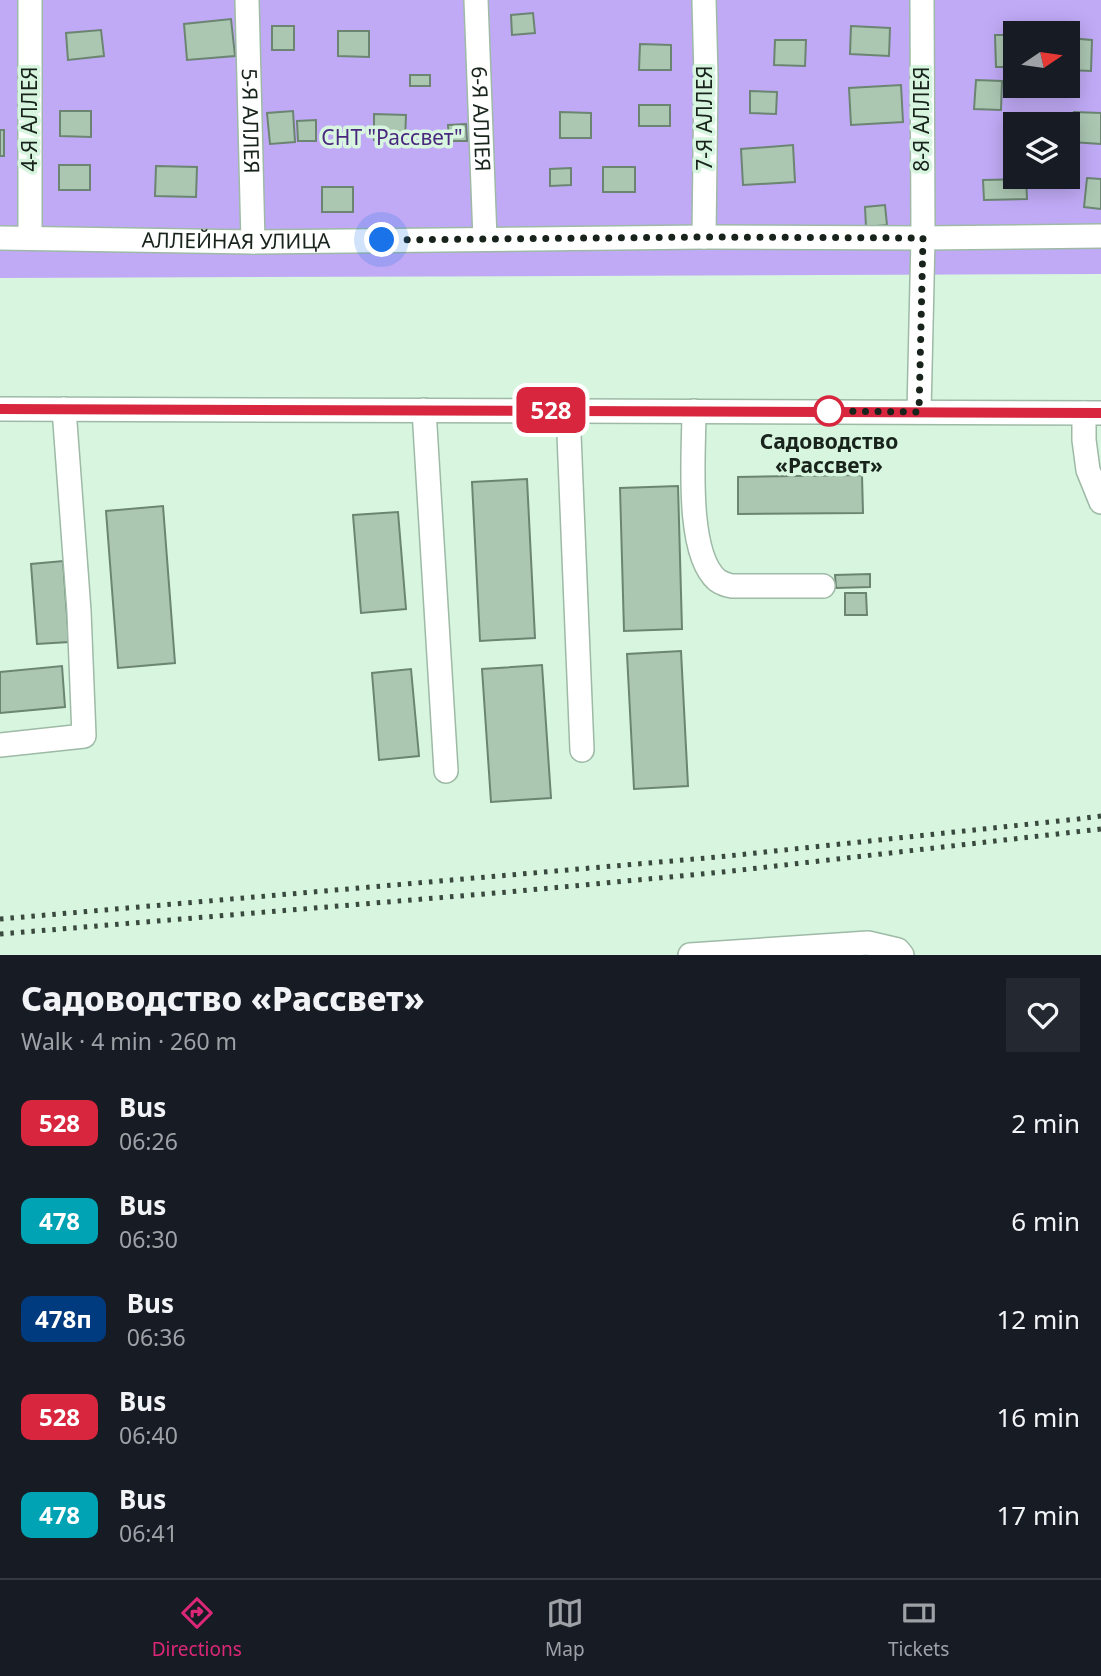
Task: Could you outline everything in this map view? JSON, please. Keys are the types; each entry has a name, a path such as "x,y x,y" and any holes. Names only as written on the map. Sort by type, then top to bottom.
{"street":[{"name":"4-Я АЛЛЕЯ","path":"30,0 30,238"},
{"name":"5-Я АЛЛЕЯ","path":"247,0 253,242"},
{"name":"6-Я АЛЛЕЯ","path":"476,0 485,239"},
{"name":"7-Я АЛЛЕЯ","path":"704,0 704,237"},
{"name":"8-Я АЛЛЕЯ","path":"919,412 923,238 922,0"},
{"name":"АЛЛЕЙНАЯ УЛИЦА","path":"0,238 253,242 1101,236"},
{"path":"0,409 1092,413 1084,440 1088,470 1101,502"},
{"path":"0,745 85,736 64,410"},
{"path":"424,410 446,771"},
{"path":"568,410 582,750"},
{"path":"694,411 694,515 698,545 706,566 718,581 732,586 823,586"},
{"path":"690,955 868,943 898,950 902,955"}],"green space":[{"name":"СНТ \"Рассвет\"","path":"0,0 1101,0 1101,274 0,278"}],"building":[{"path":"533,13 535,33 512,35 511,15"},
{"path":"231,19 235,56 187,60 184,24"},
{"path":"272,26 294,26 294,50 272,50"},
{"path":"851,26 890,28 889,56 850,54"},
{"path":"101,30 104,56 68,60 66,33"},
{"path":"338,31 369,31 369,57 338,56"},
{"path":"995,35 1003,35 1003,67 996,67"},
{"path":"1080,39 1092,40 1091,71 1080,71"},
{"path":"775,40 806,40 805,66 774,65"},
{"path":"640,44 671,45 671,70 639,70"},
{"path":"410,75 430,75 430,86 410,86"},
{"path":"976,80 1002,81 1001,110 974,109"},
{"path":"901,85 903,122 851,125 849,88"},
{"path":"750,91 777,92 776,114 750,113"},
{"path":"639,105 670,105 670,126 639,126"},
{"path":"60,111 91,111 91,137 60,136"},
{"path":"293,111 295,142 270,144 267,113"},
{"path":"560,112 591,113 591,138 560,138"},
{"path":"1080,112 1101,113 1101,144 1080,143"},
{"path":"374,114 406,115 405,140 374,140"},
{"path":"316,120 316,141 298,141 297,121"},
{"path":"466,124 467,141 449,141 448,125"},
{"path":"0,130 4,130 4,156 0,156"},
{"path":"793,145 795,182 743,185 741,149"},
{"path":"59,165 90,165 90,190 59,190"},
{"path":"156,166 197,167 196,197 155,196"},
{"path":"603,167 635,167 635,192 603,192"},
{"path":"571,168 571,185 550,186 550,169"},
{"path":"1087,178 1101,179 1101,209 1084,207"},
{"path":"983,180 1003,180 1003,189 1026,189 1027,199 984,200"},
{"path":"322,187 353,187 353,212 322,212"},
{"path":"885,205 887,225 866,227 865,207"},
{"path":"862,475 863,513 738,514 738,477"},
{"path":"527,479 535,638 480,641 472,482"},
{"path":"678,486 682,629 624,631 620,488"},
{"path":"163,506 175,663 118,668 106,511"},
{"path":"398,512 406,609 361,613 353,515"},
{"path":"63,561 69,642 37,644 31,564"},
{"path":"870,574 870,587 836,588 835,575"},
{"path":"845,593 866,593 867,615 845,615"},
{"path":"681,651 688,786 634,789 627,654"},
{"path":"542,665 551,798 491,802 482,669"},
{"path":"62,666 65,707 0,713 0,672"},
{"path":"411,669 419,756 379,760 372,673"}],"railway":[{"path":"0,919 718,857 1101,816"},
{"path":"0,934 723,872 1101,829"}],"bus line":[{"name":"528","path":"0,409 1101,413"}],"place":[{"name":"Садоводство «Рассвет»","path":"829,411"}],"route":[{"path":"382,240 923,238 919,412 826,411 829,411"}]}
